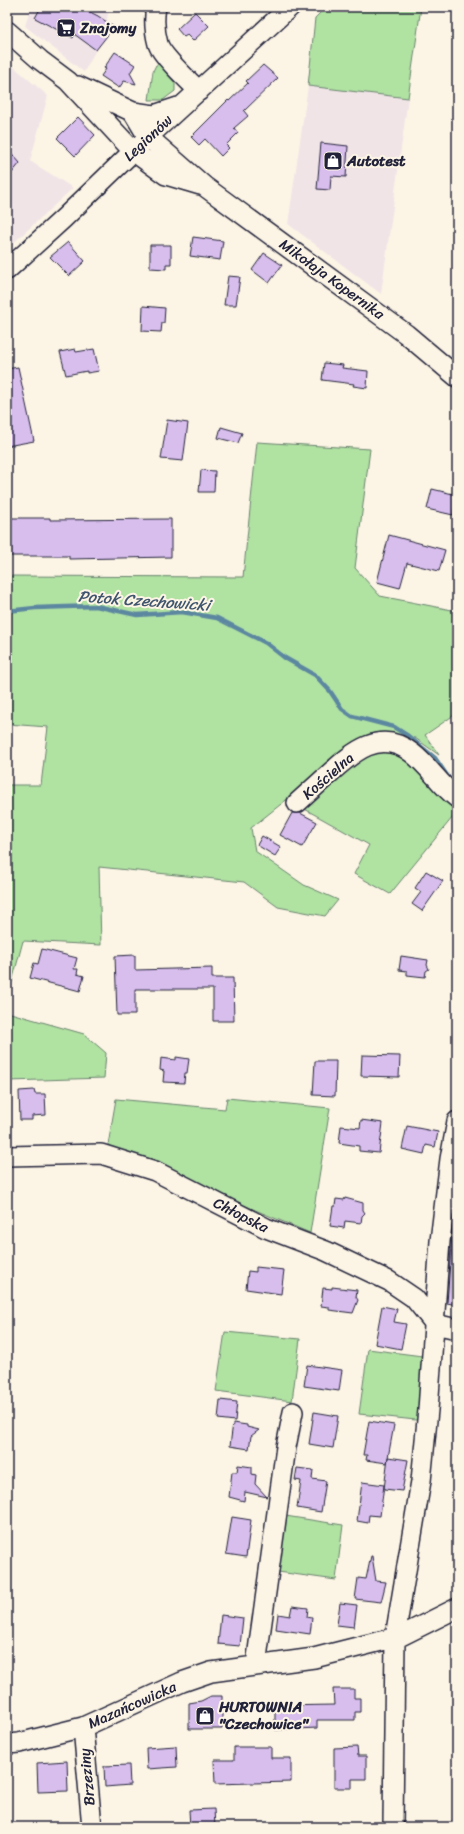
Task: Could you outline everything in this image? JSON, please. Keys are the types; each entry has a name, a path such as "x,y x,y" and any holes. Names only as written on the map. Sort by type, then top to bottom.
{"street":[{"path":"156,7 154,14 158,45 199,91"},
{"name":"Legionów","path":"7,270 64,218 148,137 290,7"},
{"path":"7,31 40,60 68,81 133,112 154,114 182,106"},
{"name":"Mikołaja Kopernika","path":"68,81 133,151 166,175 204,186"},
{"name":"Mikołaja Kopernika","path":"133,112 148,137 204,186 406,334 457,377"},
{"name":"Kościelna","path":"297,803 351,754 370,744 380,743 392,743 410,752 423,763 457,798"},
{"path":"393,1827 395,1637 421,1481 435,1324 440,1241 450,1159 457,1121"},
{"name":"Chłopska","path":"7,1156 101,1154 155,1171 266,1228 326,1251 389,1281 414,1298 435,1324"},
{"path":"435,1324 457,1329"},
{"path":"256,1665 292,1412"},
{"name":"Mazańcowicka","path":"7,1744 19,1743 83,1727 182,1682 211,1672 314,1658 395,1637 457,1608"},
{"name":"Brzeziny","path":"83,1727 92,1827"}],"shaded area":[{"path":"31,7 109,7 105,33 84,72 25,26"},
{"path":"7,61 48,96 30,161 73,188 7,249"},
{"path":"308,86 408,98 381,294 288,224"}],"green space":[{"path":"326,7 421,7 408,98 308,86 315,18"},
{"path":"160,64 169,70 166,73 175,83 175,91 163,100 149,100 153,71 156,65"},
{"path":"257,442 370,449 355,568 380,596 457,611 457,713 425,735 439,755 415,738 376,735 359,742 251,828 255,851 304,885 338,900 325,916 278,907 244,882 99,867 101,945 23,941 9,993 7,992 7,785 41,785 48,727 7,724 7,576 243,577"},
{"path":"390,747 404,750 457,805 457,812 390,894 354,874 369,845 301,807 359,755"},
{"path":"7,1012 84,1034 106,1053 104,1078 9,1081 11,1149 7,1150"},
{"path":"227,1098 330,1108 310,1233 129,1157 108,1145 116,1099 225,1109"},
{"path":"225,1332 300,1339 292,1401 216,1391"},
{"path":"368,1349 430,1357 425,1421 359,1414"},
{"path":"279,1515 343,1525 336,1580 271,1571"}],"building":[{"path":"41,7 80,7 98,16 114,27 96,50 74,34 73,38 35,18"},
{"path":"195,12 209,26 193,41 187,35 184,37 177,29"},
{"path":"115,52 135,65 130,73 136,84 124,81 119,88 101,76 106,69 104,68"},
{"path":"263,65 278,78 244,111 248,116 234,128 238,133 226,145 229,148 221,156 205,139 199,145 191,137 228,100 229,101 248,83 246,81"},
{"path":"78,117 95,135 75,156 57,138"},
{"name":"Autotest","path":"321,143 348,146 346,177 331,176 330,190 317,189"},
{"path":"7,148 20,163 7,179"},
{"path":"193,237 223,241 220,260 190,256"},
{"path":"68,242 85,261 69,276 50,257"},
{"path":"150,245 171,245 171,264 166,264 166,269 150,268"},
{"path":"264,253 282,265 269,283 252,270"},
{"path":"228,276 240,277 236,305 224,305"},
{"path":"143,306 165,308 164,323 162,323 161,332 142,331"},
{"path":"75,349 76,352 94,349 99,371 87,373 87,371 66,375 60,352"},
{"path":"324,363 343,365 342,368 368,371 367,388 353,386 354,384 322,380"},
{"path":"18,367 34,441 7,446 7,369"},
{"path":"167,420 188,423 183,461 161,459"},
{"path":"221,427 242,433 238,443 218,438"},
{"path":"201,470 215,471 214,492 199,492"},
{"path":"432,489 457,495 453,515 427,509"},
{"path":"7,518 50,518 50,520 171,519 171,557 69,559 69,556 7,556"},
{"path":"389,535 445,550 439,571 407,563 400,588 377,582"},
{"path":"292,813 300,813 317,822 302,847 280,835"},
{"path":"262,836 281,847 275,856 257,845"},
{"path":"426,871 443,881 422,911 412,904 421,892 415,888"},
{"path":"42,949 77,958 74,969 78,969 77,974 84,976 80,991 30,978 34,963 38,964"},
{"path":"135,955 135,970 212,968 212,978 233,978 234,1021 213,1021 213,989 135,989 135,1015 117,1015 115,956"},
{"path":"401,956 428,960 427,965 429,969 426,971 425,977 407,975 407,971 399,970"},
{"path":"362,1055 400,1056 399,1077 361,1076"},
{"path":"176,1057 189,1059 184,1083 163,1082 164,1071 160,1070 161,1058 176,1060"},
{"path":"315,1061 336,1061 335,1096 313,1095"},
{"path":"34,1090 35,1094 45,1094 46,1115 32,1116 32,1120 20,1120 19,1091"},
{"path":"361,1120 383,1123 379,1153 359,1151 359,1146 339,1143 341,1126 360,1128"},
{"path":"407,1126 438,1132 435,1147 426,1145 424,1154 402,1149"},
{"path":"345,1198 363,1203 363,1210 365,1213 362,1216 361,1223 345,1221 344,1228 330,1226 333,1206 335,1206 336,1199 344,1200"},
{"path":"453,1221 457,1221 457,1305 447,1303"},
{"path":"256,1267 284,1270 281,1294 246,1289 248,1271 256,1272"},
{"path":"332,1287 357,1290 356,1297 358,1300 353,1313 329,1310 329,1307 321,1306 323,1288 332,1289"},
{"path":"382,1306 397,1309 394,1322 406,1324 401,1349 375,1344"},
{"path":"307,1365 342,1370 339,1391 304,1386"},
{"path":"220,1400 237,1402 235,1421 218,1419"},
{"path":"314,1412 338,1416 333,1448 309,1444"},
{"path":"369,1421 394,1425 387,1463 366,1460 367,1455 363,1455"},
{"path":"233,1423 247,1425 247,1427 259,1430 251,1436 249,1449 230,1446"},
{"path":"388,1457 408,1460 402,1491 384,1489"},
{"path":"238,1465 252,1467 252,1474 256,1475 255,1484 267,1497 245,1492 244,1501 229,1497 232,1472 237,1472"},
{"path":"297,1468 313,1470 312,1479 326,1481 321,1512 297,1508 301,1481 295,1480"},
{"path":"362,1482 384,1485 380,1516 369,1515 368,1523 357,1521"},
{"path":"232,1517 251,1520 246,1557 226,1554"},
{"path":"371,1556 376,1581 386,1582 381,1602 355,1599 358,1578 366,1579"},
{"path":"340,1603 357,1605 354,1627 337,1625"},
{"path":"292,1606 308,1608 307,1617 312,1618 310,1634 276,1629 278,1614 290,1616"},
{"path":"221,1615 243,1618 240,1646 218,1644"},
{"path":"333,1689 354,1689 354,1698 360,1698 360,1712 355,1712 355,1720 317,1720 317,1728 275,1730 275,1706 334,1705"},
{"name":"HURTOWNIA \"Czechowice\"","path":"211,1696 222,1696 222,1729 189,1729 189,1703 201,1701"},
{"path":"176,1746 177,1767 147,1769 146,1748"},
{"path":"234,1747 271,1747 271,1758 291,1758 291,1782 215,1784 214,1760 234,1760"},
{"path":"357,1747 358,1756 366,1756 366,1779 352,1779 352,1788 334,1788 334,1748"},
{"path":"67,1761 68,1791 38,1792 37,1763"},
{"path":"129,1765 130,1785 105,1787 104,1766"},
{"path":"214,1809 215,1827 190,1827 189,1810"}],"waterway":[{"name":"Potok Czechowicki","path":"7,611 35,608 96,606 137,615 182,612 217,618 266,643 285,658 315,675 330,691 342,709 352,716 394,727 408,736 435,758 450,780"}],"place":[{"name":"Znajomy","path":"66,28"},
{"name":"Autotest","path":"333,161"},
{"name":"HURTOWNIA \"Czechowice\"","path":"205,1716"}]}
